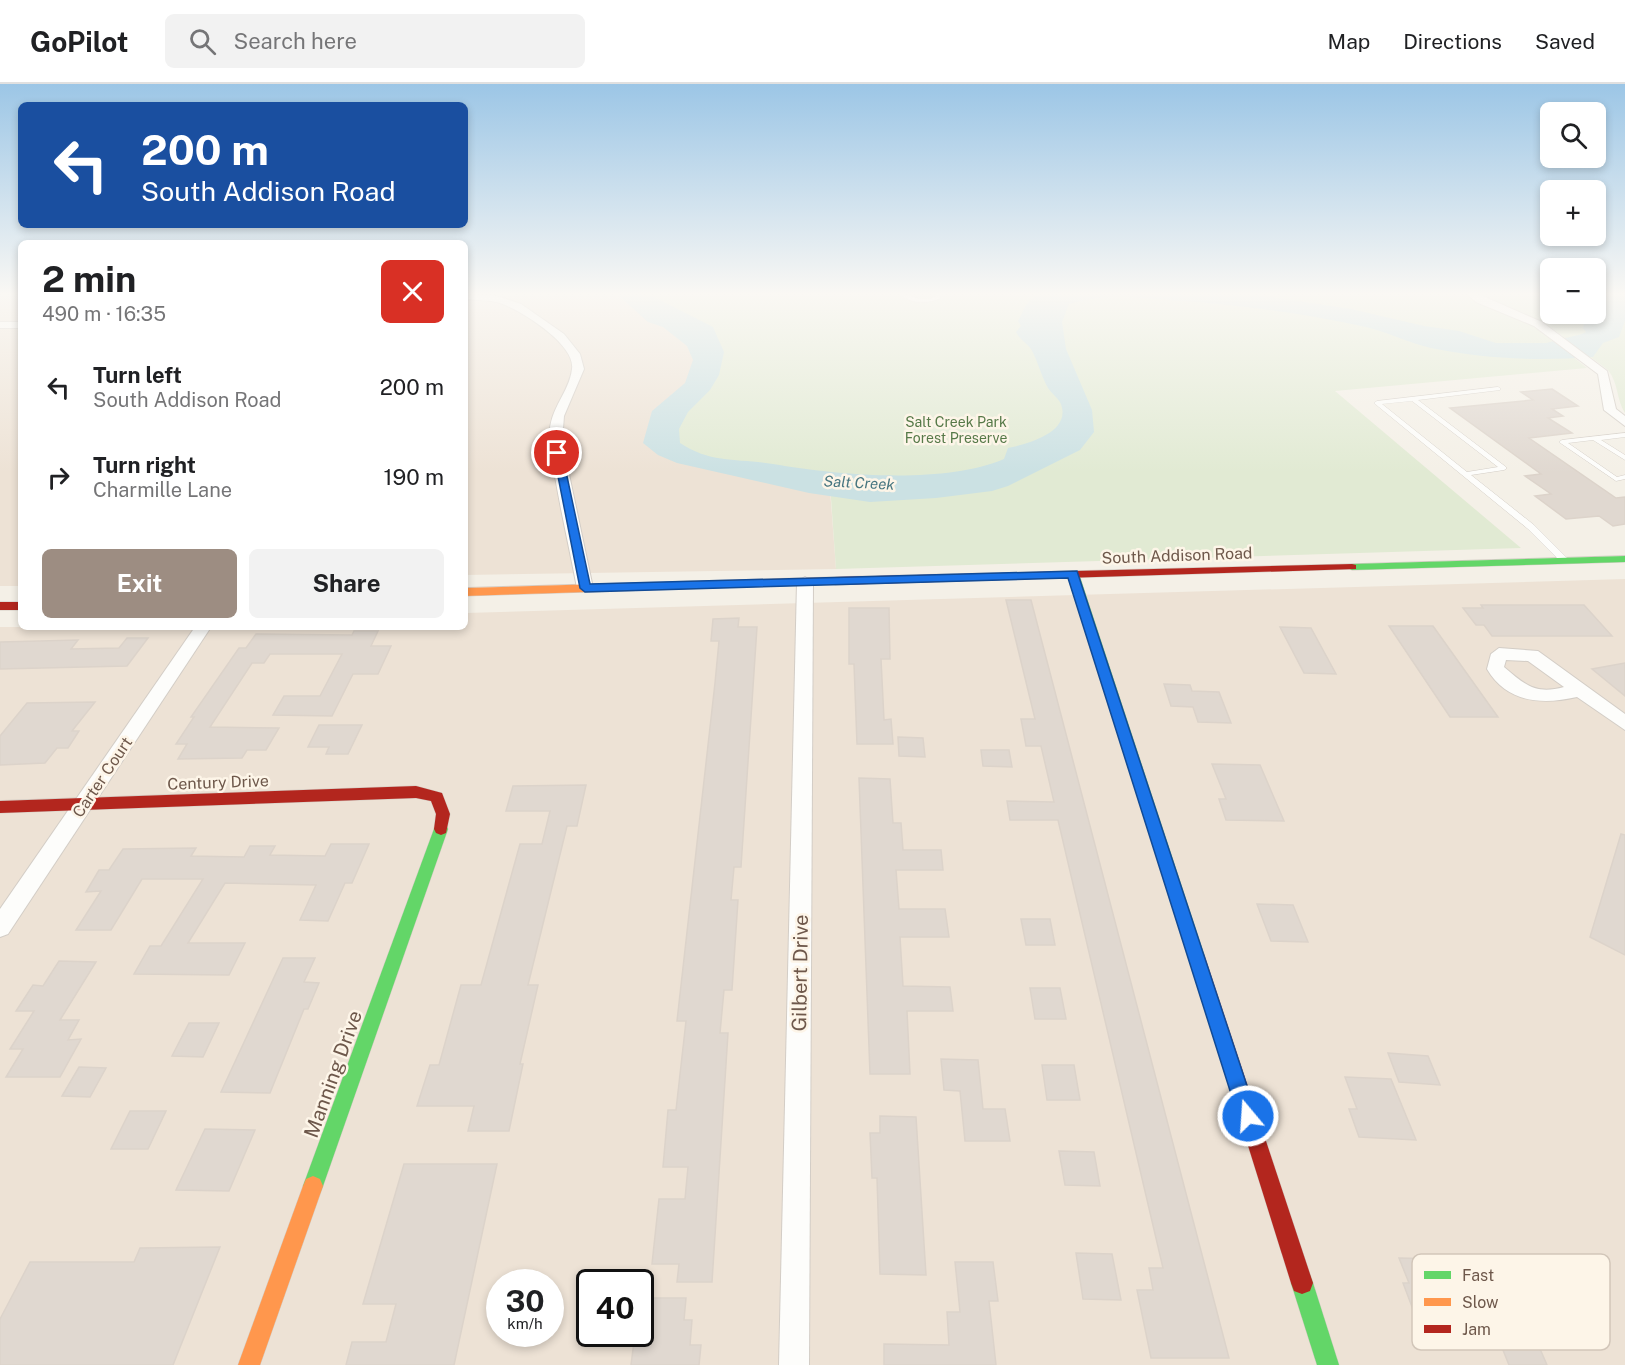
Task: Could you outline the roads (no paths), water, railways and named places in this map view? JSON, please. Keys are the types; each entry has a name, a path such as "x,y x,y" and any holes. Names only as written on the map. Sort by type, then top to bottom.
{"street":[{"path":"575,354 578,369 562,403 556,429 556,441 585,588"},
{"path":"1578,354 1603,373 1610,410 1625,422"},
{"name":"South Addison Road","path":"468,592 1625,559"},
{"path":"1073,574 1328,1365"},
{"name":"Gilbert Drive","path":"794,1365 806,582"},
{"path":"0,606 18,606"},
{"name":"Carter Court","path":"0,927 201,630"},
{"path":"1580,690 1625,723"},
{"name":"Century Drive","path":"0,807 416,792 437,797"},
{"name":"Manning Drive","path":"249,1365 445,819 443,808 437,797"}],"lane":[{"path":"1498,389 1377,403 1531,526 1564,560"},
{"path":"1413,399 1504,468 1465,474"},
{"path":"1625,435 1562,442 1616,478 1625,477"},
{"path":"1594,438 1625,458"}],"water":[{"name":"Salt Creek","path":"690,354 724,354 719,375 710,390 688,412 679,429 680,443 692,450 725,459 828,472 921,475 979,467 1004,459 1008,448 1036,440 1055,429 1063,412 1060,402 1043,379 1034,354 1068,354 1092,410 1094,432 1080,450 1008,486 992,491 936,498 870,502 809,493 677,463 658,455 643,443 652,411 685,383 693,360"},
{"path":"1464,354 1595,354 1593,357 1512,358"}],"park label":[{"name":"Salt Creek Park Forest Preserve","path":"956,430"}]}
